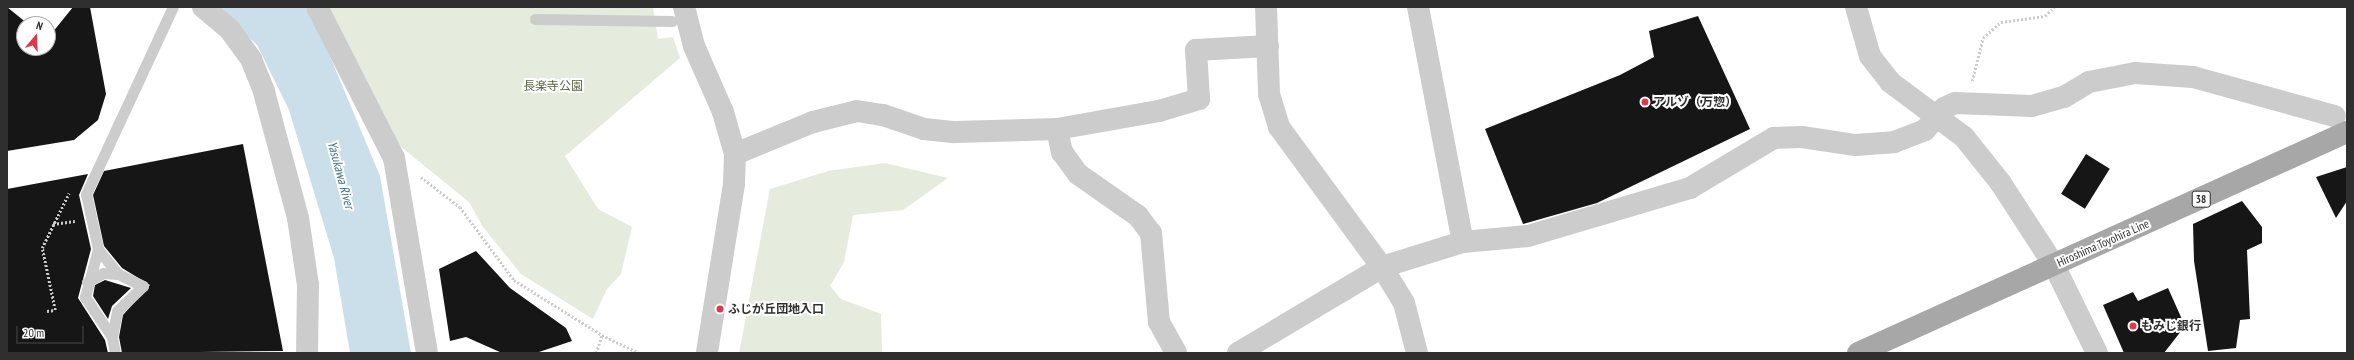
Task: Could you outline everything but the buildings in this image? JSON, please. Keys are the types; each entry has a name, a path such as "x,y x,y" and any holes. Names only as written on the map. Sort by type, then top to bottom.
{"main road":[{"name":"Hiroshima Toyohira Line","path":"1858,353 2054,265 2341,124"}],"street":[{"path":"203,7 230,30 251,59 264,92 298,218 308,285 307,353"},
{"path":"317,7 394,158 427,353"},
{"path":"1266,7 1269,94 1279,127 1382,267 1404,303 1417,353"},
{"path":"1418,7 1463,242"},
{"path":"1856,7 1870,56 1890,82 1964,137 2000,182 2054,265 2097,353"},
{"path":"678,14 723,112 734,154 734,184 708,353"},
{"path":"734,154 812,122 858,112 883,115 924,129 955,132 1057,130 1159,111 1199,99 1196,50 1268,46"},
{"path":"1238,353 1382,267 1463,242 1528,236 1690,188 1774,138 1802,137 1855,145 1894,142 1925,130 1937,116 1954,103 2032,106 2064,97 2090,82 2135,74 2193,77 2341,124"},
{"path":"1057,130 1062,152 1078,174 1138,216 1151,233 1156,266 1157,310 1176,353"}],"lane":[{"path":"118,274 98,249 86,194 173,7"},
{"path":"535,19 678,14"},
{"path":"98,249 87,282 85,297 112,337"},
{"path":"87,282 103,274 118,274 143,286 117,312 107,315 94,312"},
{"path":"115,353 112,337 117,312"}],"path":[{"path":"1954,103 1969,88 1983,38 2001,22 2045,16 2054,7"},
{"path":"394,158 460,207 514,280 602,335 639,353"},
{"path":"47,311 55,310 42,248 70,190"},
{"path":"53,224 78,220"},
{"path":"596,353 602,335"}],"green space":[{"name":"長楽寺公園","path":"325,7 653,7 658,39 673,37 680,58 565,156 598,209 632,227 621,274 607,289 593,319 521,274 483,227 469,202 395,142"},
{"path":"885,163 948,178 903,210 853,215 844,262 830,286 841,299 881,314 882,353 739,353 770,189 828,171"}],"water":[{"name":"Yasukawa River","path":"217,7 305,7 322,37 380,176 411,353 350,353 334,258 289,110 257,45"}],"place":[{"name":"アルゾ（万惣）","path":"1645,102"},
{"name":"ふじが丘団地入口","path":"720,309"},
{"name":"もみじ銀行","path":"2133,326"}]}
